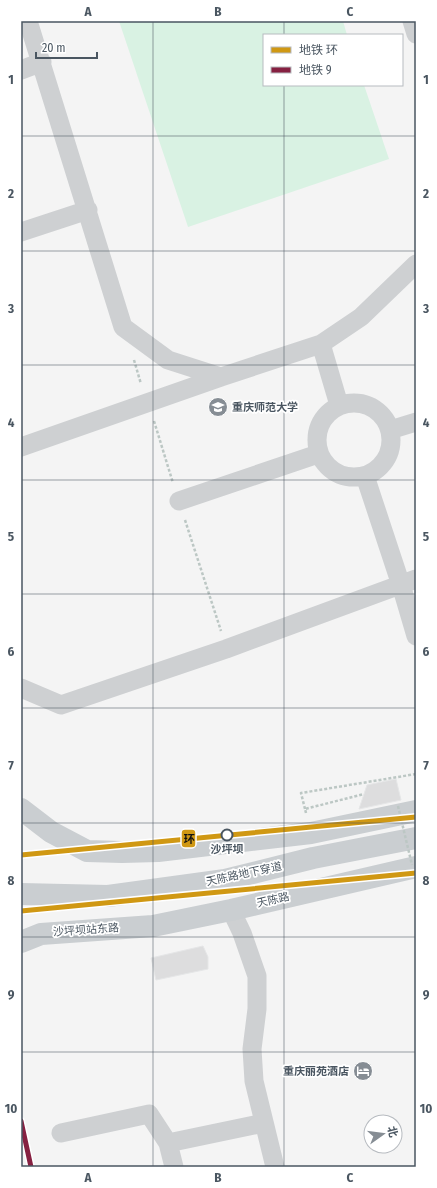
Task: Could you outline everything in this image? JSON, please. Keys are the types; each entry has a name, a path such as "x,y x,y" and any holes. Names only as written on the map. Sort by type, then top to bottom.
{"main road":[{"path":"21,810 51,832 87,851 122,852 158,851 311,833 407,808"},
{"name":"天陈路地下穿道","path":"21,894 108,896 225,880 313,858 416,838"},
{"name":"天陈路","path":"153,926 231,910 414,866"},
{"name":"沙坪坝站东路","path":"21,942 41,934 153,926"}],"street":[{"path":"28,21 88,210 123,327 168,360 221,377"},
{"path":"412,21 416,34"},
{"path":"21,70 42,62"},
{"path":"21,232 88,210"},
{"path":"21,447 221,377 321,344 361,317 416,264"},
{"path":"321,344 339,405"},
{"path":"360,403 379,412 390,430 391,445 387,459 378,470 365,476 346,477 341,475 330,469 318,454 316,435 324,417 339,405 360,403"},
{"path":"390,430 416,422"},
{"path":"179,501 318,454"},
{"path":"365,476 408,582 416,636"},
{"path":"21,688 61,706 226,649 408,582"},
{"path":"231,910 242,934 257,976 257,1009 252,1049 254,1081 274,1167"},
{"path":"61,1133 149,1114 168,1142 174,1167"},
{"path":"168,1142 264,1123"}],"path":[{"path":"307,816 301,793 416,774"},
{"path":"305,809 364,794"},
{"path":"407,808 414,866"}],"green space":[{"path":"119,21 343,21 347,34 263,34 263,86 364,86 389,159 188,227"}],"building":[{"path":"396,779 401,800 359,809 367,785"},
{"path":"203,946 208,957 208,969 156,980 151,958"}],"metro line":[{"name":"环","path":"21,855 416,817"},
{"name":"环","path":"21,911 416,873"},
{"name":"9","path":"21,1121 31,1167"}],"place":[{"name":"重庆师范大学","path":"218,407"},
{"name":"沙坪坝","path":"227,835"},
{"name":"重庆丽苑酒店","path":"363,1071"}]}
